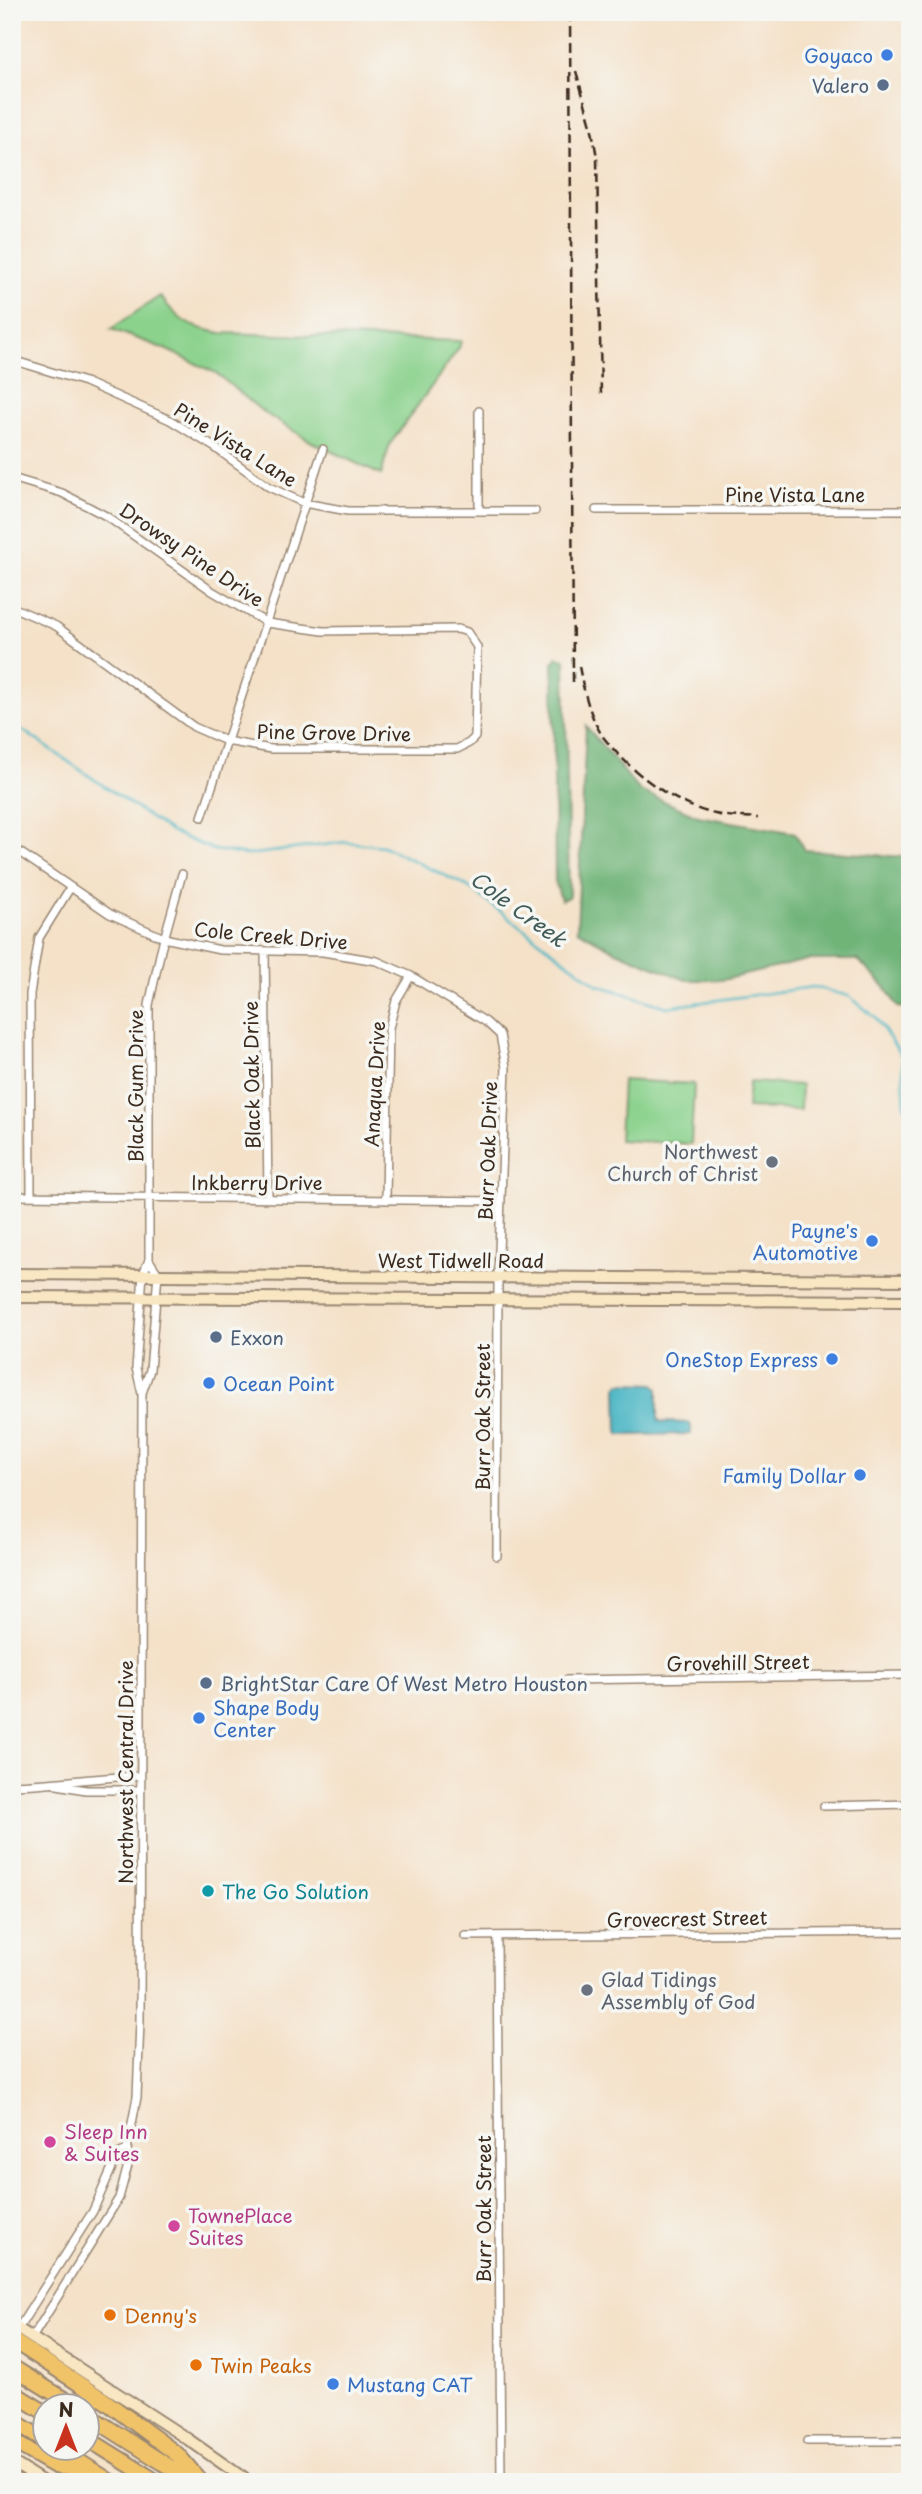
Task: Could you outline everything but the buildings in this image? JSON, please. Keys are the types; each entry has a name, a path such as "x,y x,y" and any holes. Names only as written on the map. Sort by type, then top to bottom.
{"highway":[{"path":"14,2332 178,2455 201,2482"},
{"path":"12,2367 52,2392"},
{"path":"12,2392 32,2404"},
{"path":"12,2420 32,2432"},
{"path":"102,2424 192,2482"},
{"path":"12,2441 55,2466 93,2471"},
{"path":"102,2448 157,2482"},
{"path":"79,2462 111,2482"}],"main road":[{"name":"West Tidwell Road","path":"12,1274 910,1280"},
{"path":"656,1278 656,1301"},
{"path":"770,1279 772,1301"},
{"name":"West Tidwell Road","path":"12,1297 910,1301"},
{"path":"14,2332 32,2338 178,2432 249,2482"},
{"path":"12,2462 43,2482"}],"street":[{"name":"Pine Vista Lane","path":"12,360 85,382 170,420 214,447 269,487 304,503 348,511 535,511"},
{"path":"479,411 479,511"},
{"path":"202,817 323,449"},
{"name":"Drowsy Pine Drive","path":"12,478 62,493 106,516 212,591 267,623 324,631 458,629 467,632 477,647 478,689"},
{"name":"Pine Vista Lane","path":"596,510 910,510"},
{"name":"Pine Grove Drive","path":"12,607 56,626 194,727 226,741 271,749 457,749 475,737 478,689"},
{"name":"Cole Creek Drive","path":"12,847 110,914 164,939 220,950 323,952 377,961 411,976 486,1022 500,1035 506,1067"},
{"name":"Black Gum Drive","path":"142,1274 149,1260 151,1199 149,1005 182,874"},
{"path":"31,1196 30,994 39,937 70,888"},
{"name":"Black Oak Drive","path":"265,952 268,1197"},
{"name":"Anaqua Drive","path":"386,1198 389,1028 396,1000 411,976"},
{"name":"Burr Oak Drive","path":"498,1278 506,1067"},
{"name":"Inkberry Drive","path":"12,1196 501,1201"},
{"path":"149,1260 158,1274"},
{"name":"Northwest Central Drive","path":"32,2338 119,2198 130,2158 127,2150 137,2098 140,2022 142,1394 136,1368 142,1274"},
{"name":"Northwest Central Drive","path":"142,1394 150,1370 158,1274"},
{"name":"Burr Oak Street","path":"497,1556 498,1278"},
{"name":"Grovehill Street","path":"566,1680 910,1675"},
{"path":"12,1785 140,1776"},
{"path":"52,1784 86,1790 141,1790"},
{"path":"824,1806 910,1804"},
{"name":"Grovecrest Street","path":"465,1936 910,1932"},
{"name":"Burr Oak Street","path":"496,1936 500,2482"},
{"name":"Northwest Central Drive","path":"14,2332 93,2211 118,2154 127,2150"},
{"path":"81,2231 94,2241"},
{"path":"807,2441 910,2441"}],"green space":[{"path":"160,296 186,322 221,333 461,341 459,348 390,444 381,475 312,442 263,412 216,373 165,349 111,329"},
{"path":"557,657 565,659 569,897 561,900 555,881 553,663"},
{"path":"586,726 640,791 698,816 795,833 804,850 904,857 910,867 910,1008 898,1007 885,987 858,960 807,960 723,980 686,980 614,950 577,930"},
{"path":"622,1080 694,1084 691,1144 619,1140"},
{"path":"749,1082 801,1085 800,1110 747,1108"}],"water":[{"path":"620,1383 654,1384 658,1389 658,1419 662,1422 689,1423 691,1434 620,1435 617,1387"}],"waterway":[{"name":"Cole Creek","path":"12,723 171,832 214,850 247,855 347,842 383,846 467,886 598,985 667,1007 813,987 849,996 876,1018 902,1057 905,1104 910,1124"}],"railway":[{"path":"570,12 573,682"},
{"path":"576,71 597,157 601,396"},
{"path":"579,666 588,703 599,730 614,750 639,774 683,803 699,809 720,815 758,818"}],"place":[{"name":"Goyaco","path":"887,55"},
{"name":"Valero","path":"883,85"},
{"name":"Northwest Church of Christ","path":"772,1162"},
{"name":"Payne's Automotive","path":"872,1241"},
{"name":"Exxon","path":"216,1337"},
{"name":"OneStop Express","path":"832,1359"},
{"name":"Ocean Point","path":"209,1383"},
{"name":"Family Dollar","path":"860,1475"},
{"name":"BrightStar Care Of West Metro Houston","path":"206,1683"},
{"name":"Shape Body Center","path":"199,1718"},
{"name":"The Go Solution","path":"208,1891"},
{"name":"Glad Tidings Assembly of God","path":"587,1990"},
{"name":"Sleep Inn & Suites","path":"50,2142"},
{"name":"TownePlace Suites","path":"174,2226"},
{"name":"Denny's","path":"110,2315"},
{"name":"Twin Peaks","path":"196,2365"},
{"name":"Mustang CAT","path":"333,2384"}]}
